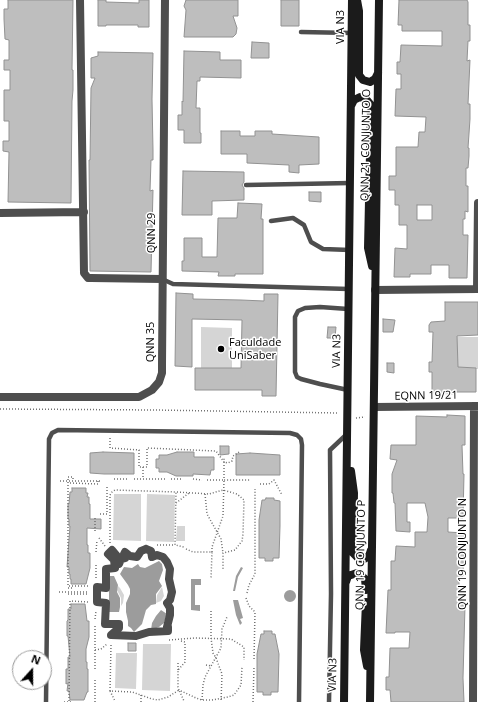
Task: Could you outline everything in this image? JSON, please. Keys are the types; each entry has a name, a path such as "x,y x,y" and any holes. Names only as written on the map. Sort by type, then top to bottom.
{"main road":[{"name":"VIA N3","path":"344,702 352,0"},
{"path":"357,0 359,11 359,75 364,80 370,82 378,73"},
{"name":"QNN 21 CONJUNTO O","path":"375,290 378,0"},
{"path":"351,107 354,100 360,97 366,99 370,105 368,248 376,280"},
{"path":"374,412 375,290"},
{"name":"QNN 19 CONJUNTO P","path":"370,702 374,412"},
{"path":"347,438 354,493 353,553 358,558 364,559 369,556 371,550"},
{"path":"346,582 348,576 357,573 363,576 366,582 364,650 370,680"}],"street":[{"path":"80,0 84,212 83,268 85,276 91,278 162,279"},
{"name":"QNN 29","path":"162,279 165,0"},
{"path":"375,290 477,289 478,203"},
{"path":"0,213 84,212"},
{"name":"QNN 35","path":"0,397 140,397 152,390 159,382 162,373 162,279"},
{"name":"EQNN 19/21","path":"374,412 476,406"},
{"name":"QNN 19 CONJUNTO N","path":"473,702 476,406"},
{"path":"146,549 150,551 152,557 157,555 163,557 170,570 169,579 172,592 170,600 167,603 170,608 167,627 168,631 149,632 136,636 111,635 118,628 119,624 105,624 106,603 97,602 97,583 106,588 106,569 116,568 114,560 108,554 112,550 117,556 119,564 121,559 125,558 125,552 130,556 138,557 141,551 146,549"}],"lane":[{"path":"301,32 352,33"},
{"path":"246,185 350,183"},
{"path":"271,221 293,218 304,225 311,242 323,249 350,250"},
{"path":"162,279 173,284 349,289"},
{"path":"348,308 305,308 298,311 295,325 295,372 297,376 301,379 348,390"},
{"path":"46,702 49,439 52,433 58,430 290,433 297,435 301,439 299,702"},
{"path":"329,702 331,594 330,450 347,438"}],"path":[{"path":"0,409 339,413 339,419 347,419 374,412"},
{"path":"110,436 110,448 139,450 139,467 143,467"},
{"path":"143,467 147,467 147,448 216,451 224,462"},
{"path":"224,462 228,463 232,461 233,456 239,452"},
{"path":"212,579 212,547 223,516 224,458"},
{"path":"143,467 144,479"},
{"path":"70,479 73,479 73,477 68,477 67,481 68,586 88,586"},
{"path":"114,478 128,479"},
{"path":"134,479 166,479"},
{"path":"171,480 182,479"},
{"path":"193,480 202,480"},
{"path":"207,480 250,480"},
{"path":"260,484 268,484 274,480 282,495"},
{"path":"60,481 98,482"},
{"path":"70,483 98,484 98,482 101,481"},
{"path":"100,514 107,514 107,485"},
{"path":"247,593 249,584 255,574 255,489"},
{"path":"112,544 110,542 110,495 115,490 210,494 223,490 237,494 244,500 242,541 235,550 223,553"},
{"path":"175,545 176,492"},
{"path":"176,503 190,493"},
{"path":"205,494 207,514 221,539 223,569"},
{"path":"95,517 95,531"},
{"path":"96,552 97,540"},
{"path":"153,545 175,545 193,552 212,552"},
{"path":"96,565 97,583"},
{"path":"59,592 88,593 68,594"},
{"path":"246,598 249,606 255,612 254,660"},
{"path":"64,702 70,701 70,602 89,602"},
{"path":"95,669 96,609"},
{"path":"211,611 211,638 213,653 222,674 221,702"},
{"path":"202,700 204,681 221,648 222,629 227,617"},
{"path":"183,639 231,639 244,648 244,660"},
{"path":"178,670 185,662 185,642 179,640"},
{"path":"109,642 112,646 110,692 115,701"},
{"path":"178,661 179,690 184,701"},
{"path":"206,665 211,666"},
{"path":"179,690 202,700 221,698 234,694 241,684 242,667"},
{"path":"253,702 254,667"},
{"path":"94,702 95,680"},
{"path":"110,692 132,692 152,699 164,699 179,690"},
{"path":"141,695 141,702"}],"shaded area":[{"path":"201,327 232,328 232,370 201,370"},
{"path":"457,337 478,337 478,369 456,369"},
{"path":"114,494 141,494 141,541 113,540"},
{"path":"147,494 175,495 174,542 146,541"},
{"path":"177,526 185,526 185,541 176,541"},
{"path":"159,561 162,564 163,570 159,581 162,586 156,594 156,604 151,605 146,610 142,624 134,632 128,626 126,612 126,603 130,594 130,589 120,574 124,567 132,568 138,564 140,567 145,568"},
{"path":"241,567 243,568 238,577 235,591 233,591 236,576"},
{"path":"109,576 114,576 118,585 117,592 120,598 119,612 109,612"},
{"path":"191,579 201,579 201,585 195,585 195,605 200,605 200,611 191,610"},
{"path":"118,586 124,595 121,606 121,598 117,590"},
{"path":"162,587 164,596 161,601 156,603 157,595"},
{"path":"290,590 294,592 296,596 294,600 290,602 286,600 284,596 286,592"},
{"path":"233,600 238,600 243,618 240,619 242,623 240,625 236,615"},
{"path":"161,610 167,614 164,623 151,630 152,623"},
{"path":"143,644 171,644 170,691 142,690"},
{"path":"116,653 137,653 136,689 115,688"}],"building":[{"path":"8,0 73,0 71,203 8,202 9,152 3,151 3,141 9,141 9,121 4,121 4,90 10,90 10,70 4,70 4,60 9,60 9,40 5,39 4,19 4,9 8,9"},
{"path":"98,0 106,0 106,2 139,3 139,0 149,0 149,27 138,27 138,25 98,26"},
{"path":"186,0 238,0 238,16 233,16 237,28 236,34 233,37 184,37 186,10 184,6"},
{"path":"281,0 299,0 299,26 281,26"},
{"path":"399,0 467,0 468,2 470,41 468,41 467,61 470,60 468,104 470,104 470,119 468,148 469,156 468,168 466,168 466,186 468,186 468,212 465,211 465,219 463,219 463,235 468,235 467,278 449,278 449,265 431,265 431,274 410,274 410,277 394,277 395,248 407,249 407,225 399,225 399,205 395,205 395,190 389,190 389,176 396,176 396,147 418,147 419,132 425,132 426,117 395,116 396,89 401,89 401,74 397,74 397,62 400,62 401,45 442,46 442,31 402,31 402,25 398,25","holes":["417,205 432,205 432,220 417,220"]},
{"path":"252,42 269,43 269,58 251,58"},
{"path":"184,51 220,52 220,60 241,60 241,78 200,77 200,81 197,81 196,108 200,108 201,143 184,143 184,130 178,130 178,115 182,115 182,101 183,102"},
{"path":"98,52 153,53 153,160 151,160 150,191 153,190 151,272 90,271 89,160 91,88 95,78 91,78 91,58 98,56"},
{"path":"221,131 240,131 240,136 255,136 255,131 272,131 272,134 319,137 319,164 299,165 299,173 289,172 289,165 247,163 247,154 221,154"},
{"path":"183,171 244,172 244,182 242,185 244,188 244,200 212,201 212,215 182,215"},
{"path":"309,192 321,192 321,202 309,201"},
{"path":"238,203 262,204 261,219 263,219 263,274 235,274 235,276 218,276 219,272 182,271 182,261 184,261 184,238 202,238 202,257 217,257 218,218 237,218"},
{"path":"176,293 193,294 193,299 264,301 264,294 278,294 276,396 262,396 262,390 195,390 195,368 241,368 242,320 192,319 192,367 175,366"},
{"path":"445,302 478,302 478,335 457,336 458,367 476,368 476,392 454,392 454,394 432,393 432,372 429,372 429,362 432,362 433,332 429,332 429,325 431,322 445,321"},
{"path":"383,319 395,320 393,332 383,332"},
{"path":"328,327 336,327 335,338 327,338"},
{"path":"387,363 394,363 394,373 387,372"},
{"path":"447,415 465,416 465,445 462,445 464,474 463,518 448,518 448,532 464,533 463,576 459,576 459,591 463,591 463,606 465,606 463,678 464,702 391,702 390,690 386,690 386,677 389,677 390,648 409,648 410,632 386,633 388,590 391,590 391,561 395,561 396,546 415,547 415,532 427,532 428,517 425,503 407,503 407,522 410,522 410,532 396,531 395,503 392,493 392,474 397,460 390,459 391,445 416,445 416,416 447,417"},
{"path":"220,446 229,446 229,454 220,455"},
{"path":"177,452 194,452 194,457 214,457 214,470 211,470 210,475 193,474 193,476 176,476 167,472 159,472 159,468 156,468 156,459 159,459 159,455 167,455"},
{"path":"90,453 134,453 134,474 90,473"},
{"path":"250,453 280,455 280,475 236,475 236,454"},
{"path":"72,488 86,488 86,493 88,493 87,497 89,497 90,504 90,519 101,519 101,529 87,528 87,545 88,553 90,553 90,568 86,584 71,584 69,567 67,567 70,526 68,519 68,504"},
{"path":"266,498 274,498 274,500 280,501 279,558 273,558 273,561 265,561 265,558 259,558 259,520 262,500 265,500"},
{"path":"71,604 85,604 87,621 89,621 89,637 86,649 88,692 84,700 70,700 69,691 67,691 68,683 66,684 66,669 68,669 68,657 70,657 67,636 67,621 68,609 71,609"},
{"path":"264,631 272,631 272,634 275,634 279,654 278,692 271,692 271,695 263,695 263,692 257,692 257,654 261,634 264,634"},
{"path":"128,643 136,643 136,651 128,651"}],"place":[{"name":"Faculdade UniSaber","path":"221,349"}]}
